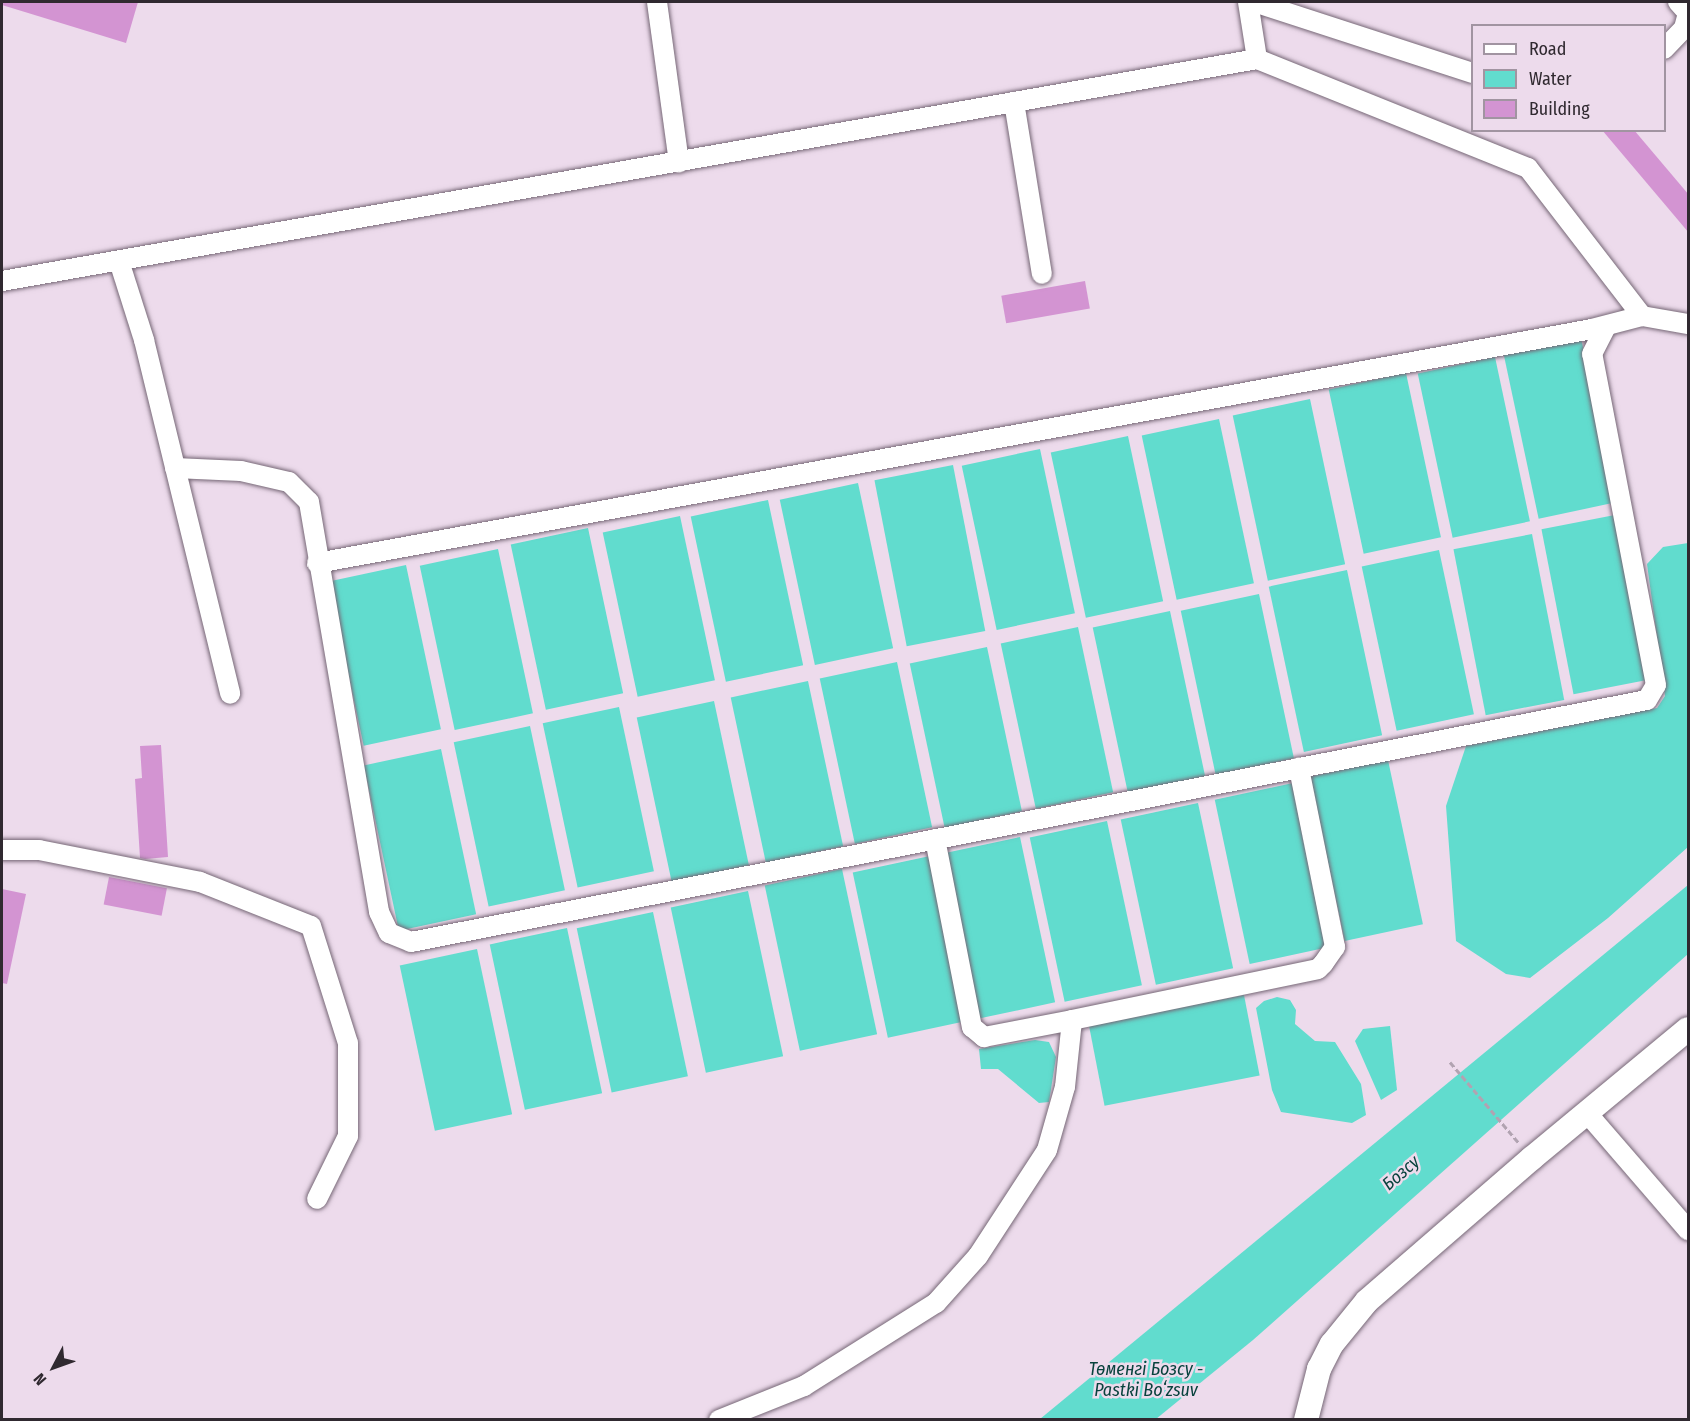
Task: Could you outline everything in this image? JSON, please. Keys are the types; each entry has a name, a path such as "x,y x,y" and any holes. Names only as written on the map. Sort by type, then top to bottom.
{"main road":[{"path":"1304,1417 1319,1370 1332,1344 1367,1301 1688,1030"}],"street":[{"path":"657,2 679,162"},
{"path":"1248,2 1257,59"},
{"path":"1254,2 1471,72"},
{"path":"1666,48 1684,28 1688,13 1678,2"},
{"path":"2,281 1257,59 1528,168 1642,316"},
{"path":"1014,102 1042,274"},
{"path":"118,261 144,340 230,694"},
{"path":"317,563 1606,326 1642,316 1689,324"},
{"path":"175,468 241,471 289,482 309,502 317,563 379,912 389,933 411,942 1647,700 1656,685 1592,354 1606,326"},
{"path":"934,839 972,1027 984,1037 1072,1020 1318,969 1323,964 1335,947 1299,768"},
{"path":"2,850 39,850 200,882 311,926 348,1043 348,1136 317,1199"},
{"path":"719,1419 804,1386 926,1310 978,1256 1047,1150 1065,1087 1072,1020"},
{"path":"1587,1113 1689,1230"}],"path":[{"path":"1450,1062 1514,1137"}],"water":[{"path":"1581,338 1616,502 1539,519 1504,354"},
{"path":"1495,357 1530,521 1453,538 1418,373"},
{"path":"1406,373 1441,537 1364,554 1329,389"},
{"path":"1310,399 1345,564 1268,581 1233,415"},
{"path":"1219,419 1254,583 1177,600 1142,435"},
{"path":"1128,436 1163,601 1086,618 1051,452"},
{"path":"1040,449 1075,613 997,630 962,466"},
{"path":"953,465 985,631 907,646 874,480"},
{"path":"858,483 893,648 815,665 780,500"},
{"path":"768,500 803,665 726,682 691,516"},
{"path":"1620,514 1652,679 1574,694 1541,529"},
{"path":"680,516 715,680 638,697 603,532"},
{"path":"588,528 623,693 546,710 511,544"},
{"path":"1532,534 1564,700 1486,715 1453,549"},
{"path":"1688,543 1688,847 1608,918 1530,978 1506,974 1456,941 1446,806 1466,746 1657,708 1665,696 1647,564 1663,547"},
{"path":"498,549 533,713 455,730 420,566"},
{"path":"1439,550 1474,714 1397,731 1362,566"},
{"path":"406,565 441,729 364,746 329,581"},
{"path":"1347,570 1382,735 1304,752 1269,587"},
{"path":"1259,594 1294,758 1216,775 1181,611"},
{"path":"1170,611 1205,776 1128,793 1093,627"},
{"path":"1078,627 1113,792 1036,809 1001,643"},
{"path":"987,647 1022,811 945,828 910,663"},
{"path":"897,662 932,827 855,844 820,678"},
{"path":"808,681 843,846 766,863 731,697"},
{"path":"714,701 749,865 672,882 637,717"},
{"path":"619,707 654,871 578,888 543,723"},
{"path":"530,726 565,890 489,907 454,742"},
{"path":"441,749 476,914 399,931 364,765"},
{"path":"1388,760 1423,924 1345,941 1310,777"},
{"path":"1293,783 1328,947 1250,964 1215,800"},
{"path":"1198,803 1233,968 1156,985 1121,819"},
{"path":"1107,821 1142,985 1065,1002 1030,837"},
{"path":"1020,837 1055,1002 977,1019 942,854"},
{"path":"930,856 965,1021 888,1038 853,872"},
{"path":"842,869 877,1034 800,1051 765,885"},
{"name":"Төменгі Бозсу - Pastki Boʻzsuv","path":"1688,885 1688,954 1253,1340 1156,1419 1040,1419"},
{"path":"748,891 783,1056 706,1073 671,907"},
{"path":"653,912 688,1076 612,1093 577,928"},
{"path":"567,928 602,1093 525,1110 490,944"},
{"path":"477,949 512,1114 435,1131 400,965"},
{"path":"1244,995 1260,1075 1105,1106 1089,1025"},
{"path":"1277,997 1290,1000 1296,1010 1295,1024 1315,1041 1335,1042 1361,1084 1366,1115 1352,1123 1281,1112 1272,1090 1256,1008 1264,1001"},
{"path":"1390,1026 1397,1090 1381,1100 1355,1041 1363,1029"},
{"path":"1035,1040 1049,1042 1056,1057 1049,1102 1039,1103 998,1069 981,1069 979,1049"}],"building":[{"path":"2,2 138,2 126,43 2,5"},
{"path":"1604,132 1636,132 1689,195 1689,233"},
{"path":"1085,281 1090,309 1006,323 1001,296"},
{"path":"161,745 168,857 145,859 140,858 135,779 142,778 140,746"},
{"path":"109,877 167,888 162,916 104,904"},
{"path":"2,889 26,894 7,984 2,983"}],"water label":[{"name":"Бозсу","path":"1401,1173"}]}
